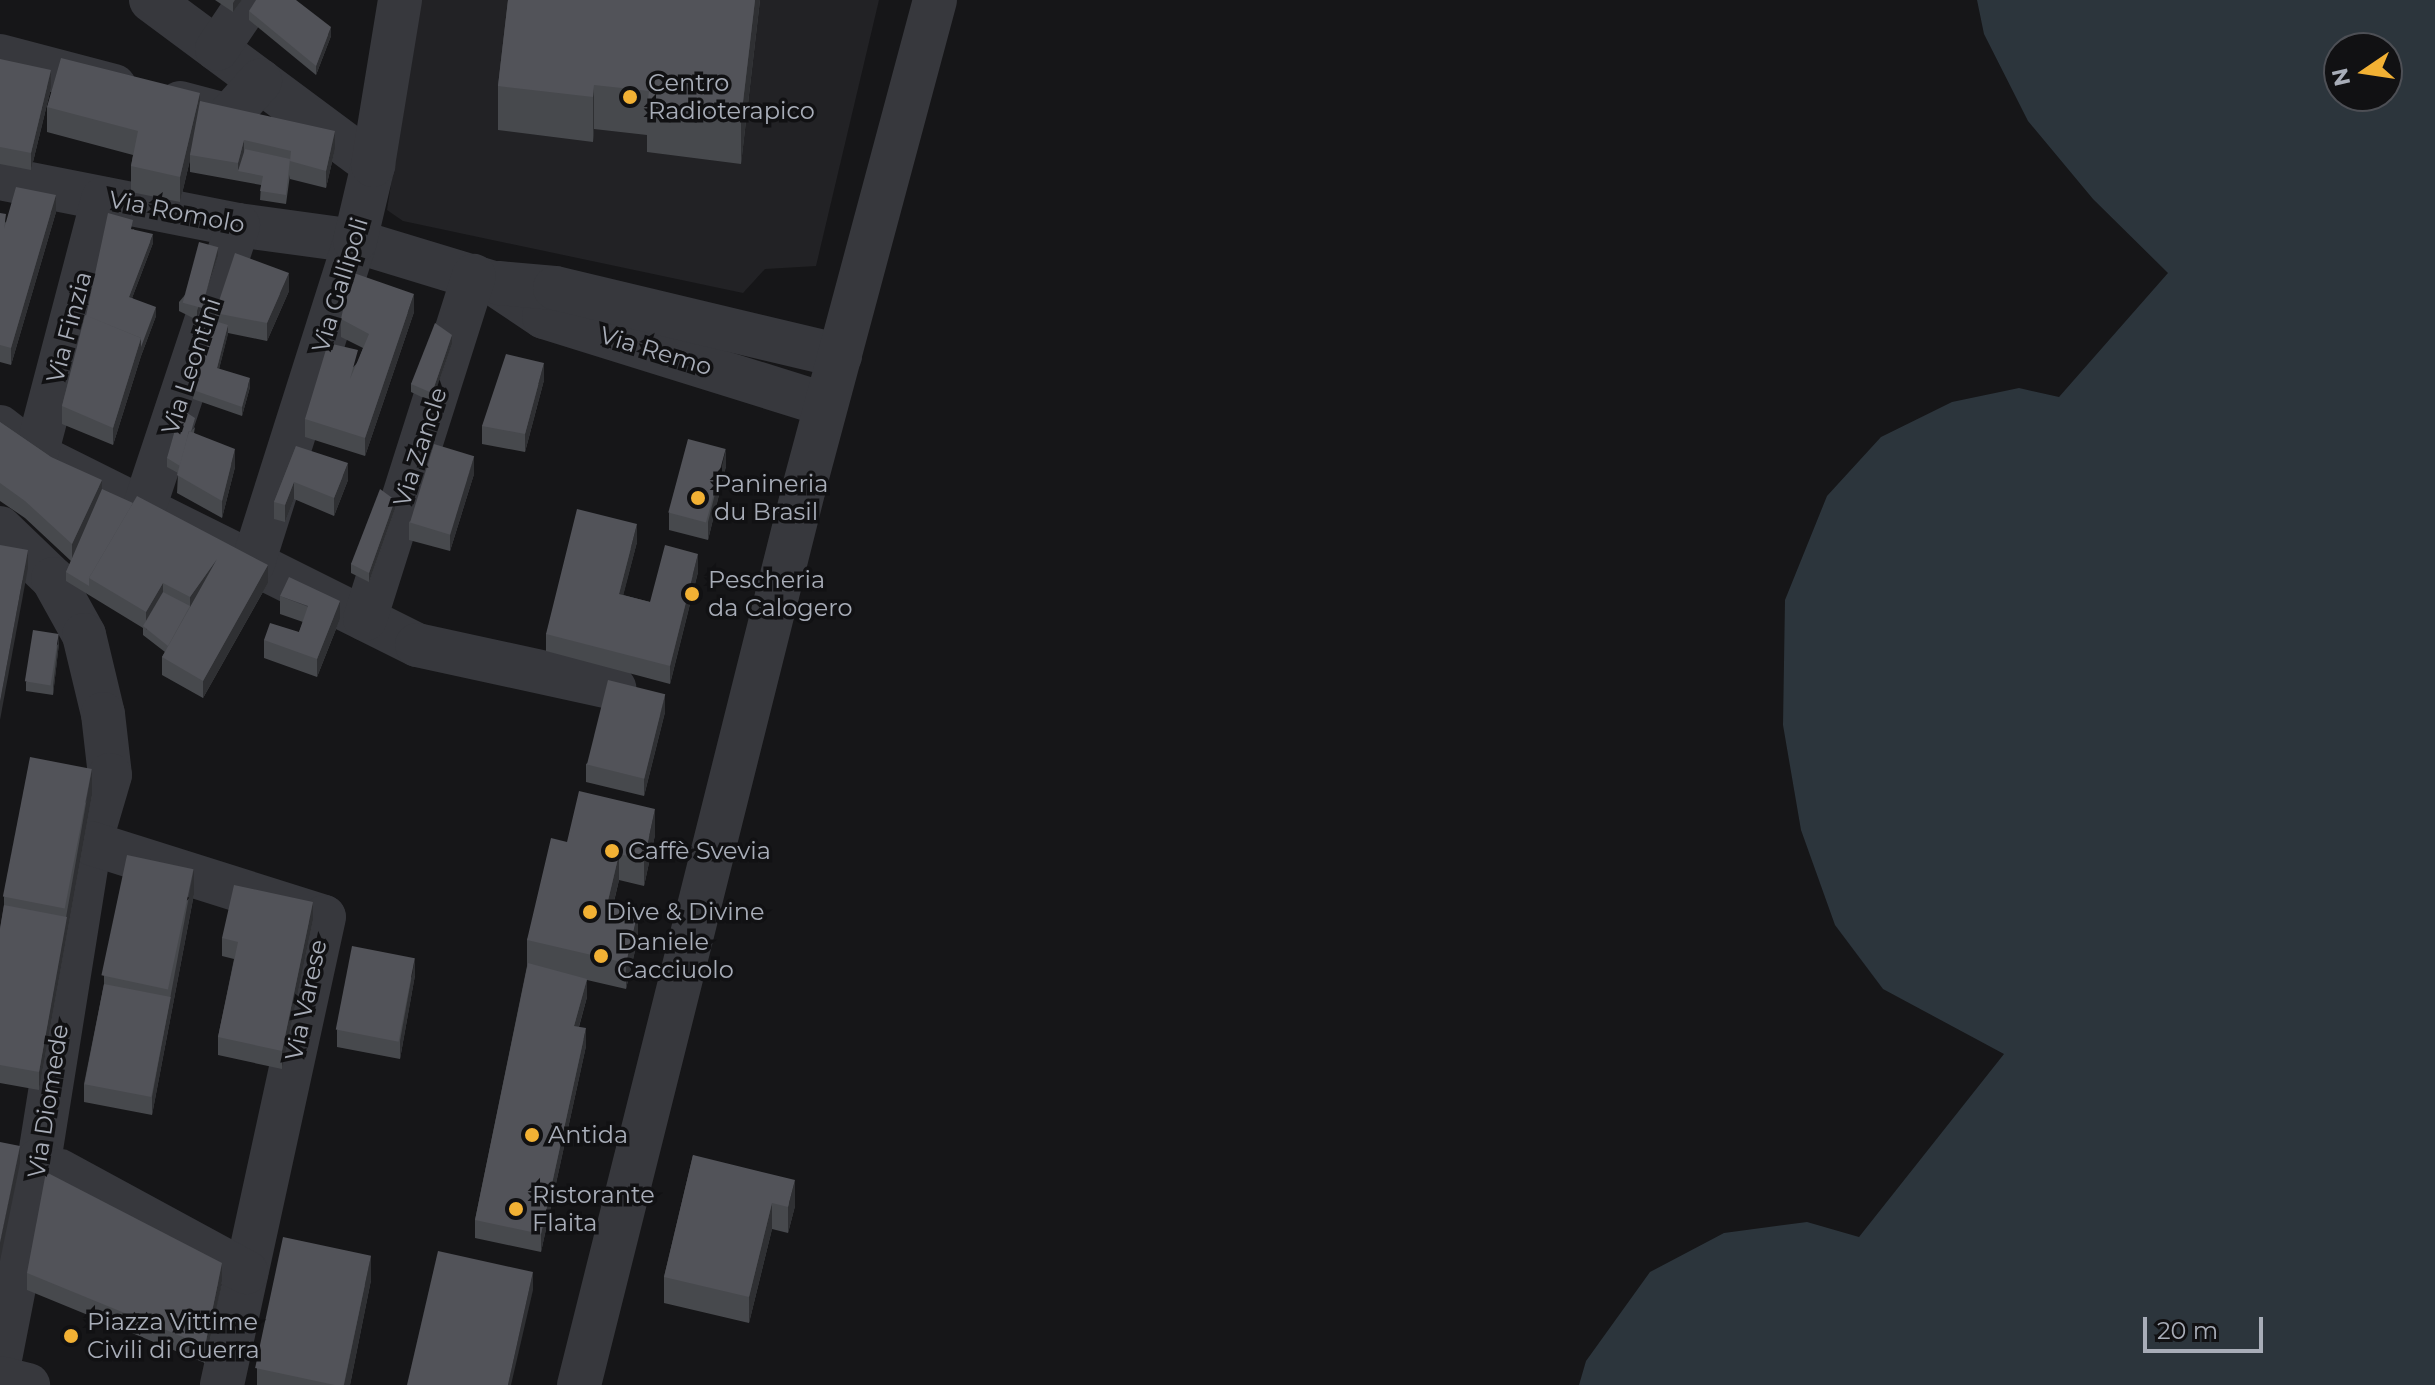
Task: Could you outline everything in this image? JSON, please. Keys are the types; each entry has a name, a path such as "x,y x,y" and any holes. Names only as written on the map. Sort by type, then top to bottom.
{"street":[{"path":"151,0 373,165"},
{"path":"217,49 250,0"},
{"name":"Via Gallipoli","path":"253,563 355,241 373,165 400,0"},
{"path":"579,1385 826,405 935,0"},
{"path":"0,56 229,116 260,81"},
{"name":"Via Romolo","path":"0,178 238,225 355,241"},
{"name":"Via Finzia","path":"36,455 103,199"},
{"name":"Via Leontini","path":"144,508 238,225"},
{"name":"Via Remo","path":"355,241 483,279 555,288 840,356"},
{"name":"Via Remo","path":"483,279 544,317 826,405"},
{"name":"Via Zancle","path":"365,619 483,279"},
{"path":"0,427 36,455 417,645 614,688"},
{"path":"0,528 53,579 84,635 103,714 110,775 90,843"},
{"name":"Via Diomede","path":"0,1358 49,1166 90,843"},
{"name":"Via Varese","path":"90,843 324,917 222,1385"},
{"path":"0,1141 246,1272"},
{"path":"0,1378 28,1385"}],"shaded area":[{"name":"Centro Radioterapico","path":"420,0 879,0 816,266 765,269 743,293 403,221 387,210"},
{"path":"1977,0 2435,0 2435,1385 1579,1385 1586,1361 1650,1272 1724,1233 1807,1222 1859,1237 2004,1054 1883,989 1835,925 1801,830 1783,725 1785,600 1827,496 1881,437 1952,402 2019,388 2059,397 2168,273 2093,199 2028,121 1984,34"}],"building":[{"path":"256,0 296,0 331,27 316,66 249,11"},
{"path":"508,0 755,0 741,119 647,108 649,91 594,85 593,97 498,86"},
{"path":"61,58 200,93 180,177 131,166 138,131 47,107"},
{"path":"0,59 51,70 31,153 0,147"},
{"path":"200,101 335,131 326,171 290,161 291,151 244,140 238,163 190,155"},
{"path":"245,149 290,159 286,195 260,191 263,176 238,171"},
{"path":"16,187 56,195 11,348 0,345 0,213 6,214 4,229"},
{"path":"108,213 133,220 131,229 153,234 129,297 156,307 141,347 141,338 86,316"},
{"path":"199,242 218,247 202,308 183,303"},
{"path":"235,253 289,273 267,323 215,313"},
{"path":"351,272 414,294 365,438 305,419 328,343 358,350 350,379 369,334 341,319"},
{"path":"85,315 141,338 113,428 62,406"},
{"path":"215,321 228,325 217,368 250,378 242,407 193,390"},
{"path":"435,323 452,335 432,393 411,384"},
{"path":"506,354 544,363 525,434 482,426"},
{"path":"181,409 195,418 180,466 167,458"},
{"path":"0,422 51,457 102,480 72,544 25,501 0,483"},
{"path":"189,431 235,449 222,501 177,475"},
{"name":"Panineria du Brasil","path":"688,439 726,449 706,523 668,512"},
{"path":"434,444 474,456 450,535 410,522"},
{"path":"296,446 348,463 334,498 294,482 285,505 274,502"},
{"path":"102,489 133,503 89,578 89,586 66,572"},
{"path":"380,489 395,500 369,573 351,564"},
{"path":"137,496 268,565 203,681 162,657 217,559 190,597 163,583 146,612 89,578"},
{"path":"577,509 637,524 619,594 650,602 665,545 698,554 670,666 546,634"},
{"path":"0,545 28,550 0,702"},
{"path":"289,577 340,601 317,659 264,640 270,623 299,632 308,606 280,596"},
{"path":"163,592 190,606 168,646 143,626"},
{"path":"33,630 59,634 51,685 25,681"},
{"path":"608,680 665,694 644,779 587,764"},
{"path":"30,757 92,769 65,908 3,896"},
{"path":"579,791 655,809 644,860 619,854 607,905 638,912 626,963 527,940 551,838 567,842"},
{"path":"127,855 194,869 168,989 101,975"},
{"path":"234,885 313,902 282,1051 218,1037 238,942 222,938"},
{"path":"4,905 67,917 39,1072 0,1065 0,929"},
{"path":"352,946 415,958 399,1042 336,1029"},
{"path":"528,963 587,979 574,1026 586,1028 541,1234 475,1220"},
{"path":"104,984 171,997 151,1097 85,1084"},
{"path":"0,1142 20,1146 0,1243"},
{"path":"693,1155 795,1180 788,1207 772,1203 749,1297 664,1277"},
{"path":"46,1172 222,1263 205,1346 27,1273"},
{"path":"283,1237 371,1256 344,1385 255,1368"},
{"path":"438,1251 533,1272 508,1385 407,1385"}],"place":[{"name":"Centro Radioterapico","path":"630,97"},
{"name":"Panineria du Brasil","path":"698,498"},
{"name":"Pescheria da Calogero","path":"692,594"},
{"name":"Caffè Svevia","path":"612,851"},
{"name":"Dive & Divine","path":"590,912"},
{"name":"Daniele Cacciuolo","path":"601,956"},
{"name":"Antida","path":"532,1135"},
{"name":"Ristorante Flaita","path":"516,1209"},
{"name":"Piazza Vittime Civili di Guerra","path":"71,1336"}]}
